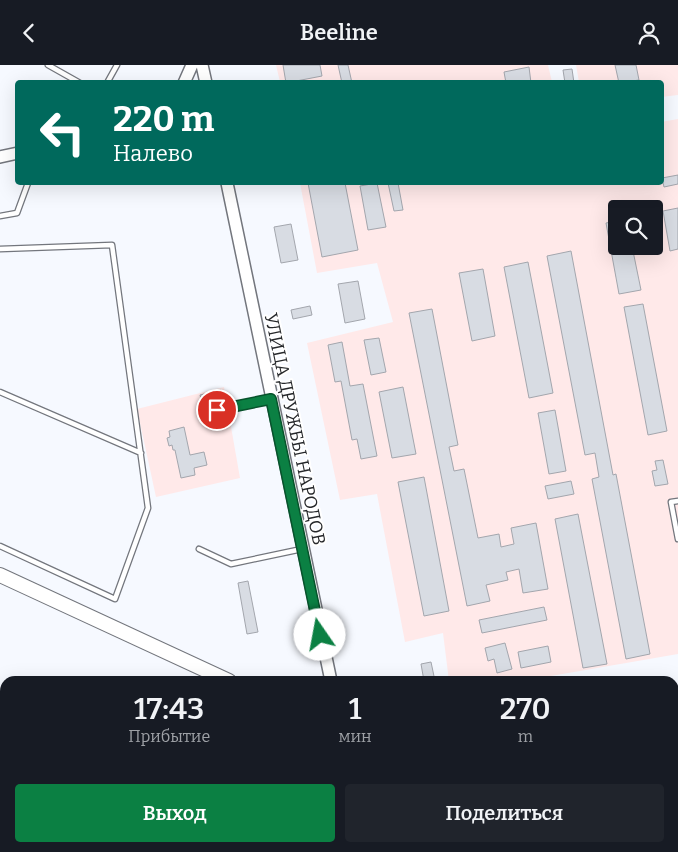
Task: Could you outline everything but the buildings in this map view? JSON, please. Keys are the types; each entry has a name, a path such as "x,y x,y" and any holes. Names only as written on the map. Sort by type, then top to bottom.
{"main road":[{"path":"1,576 218,676"}],"street":[{"path":"185,80 192,65"},
{"path":"202,65 205,80"},
{"path":"0,157 15,154"},
{"name":"УЛИЦА ДРУЖБЫ НАРОДОВ","path":"227,185 330,676"},
{"path":"323,676 326,659"},
{"path":"326,659 334,676"}],"lane":[{"path":"48,65 75,80"},
{"path":"109,80 117,65"},
{"path":"0,216 17,213 27,185"},
{"path":"0,249 112,245 148,507 115,599 0,546"},
{"path":"0,392 141,453"},
{"path":"206,412 271,399"},
{"path":"678,501 671,502 678,539"},
{"path":"199,549 231,564 302,549"}],"shaded area":[{"path":"276,65 548,65 552,80 280,80"},
{"path":"576,65 678,65 678,95 664,97 664,80 579,80"},
{"path":"678,119 678,654 551,676 448,676 443,633 405,642 377,494 340,500 307,343 393,322 377,263 317,273 300,185 664,185 664,121"},
{"path":"224,387 240,478 156,497 137,409"}],"route":[{"path":"217,410 271,399 320,635"}]}
